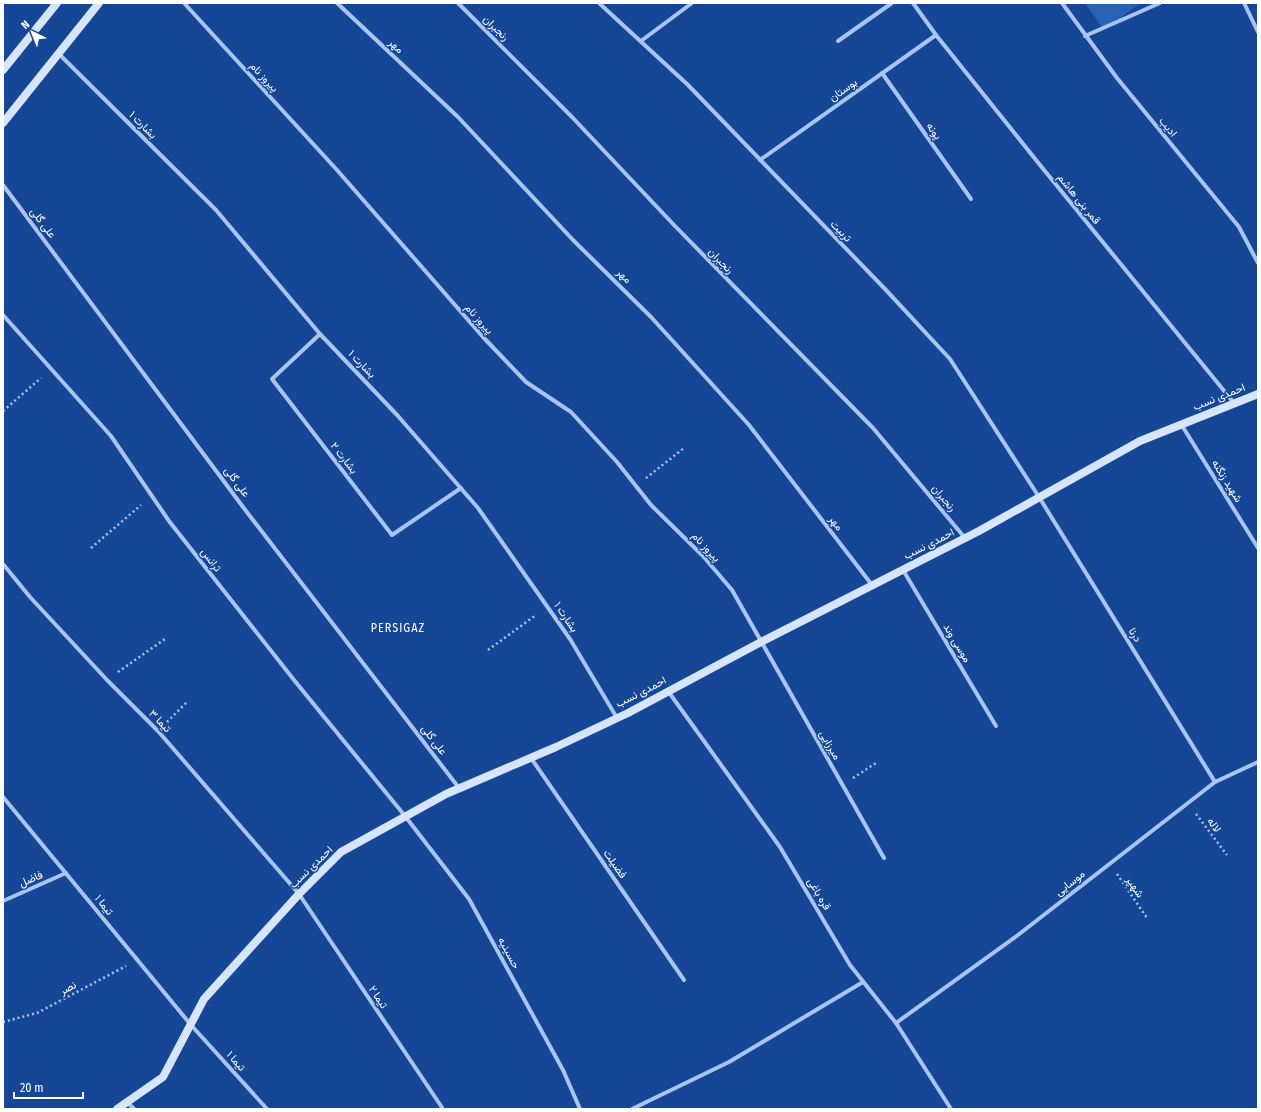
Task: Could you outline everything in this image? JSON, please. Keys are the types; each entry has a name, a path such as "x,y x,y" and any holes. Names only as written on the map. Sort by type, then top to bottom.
{"street":[{"path":"3,70 57,3"},
{"path":"3,123 57,53 99,3"},
{"name":"پیروز نام","path":"184,3 337,170 483,337 526,382 571,412 617,462 651,505 703,556 732,590 761,642"},
{"name":"مهر","path":"338,3 458,117 572,240 651,317 750,425 872,586"},
{"name":"رنجبران","path":"458,3 562,106 679,230 874,428 966,538"},
{"name":"تربیت","path":"599,3 688,86 950,359 1039,497"},
{"path":"640,41 692,3"},
{"path":"838,41 892,3"},
{"name":"قمر بنی هاشم","path":"914,3 936,35 1234,403"},
{"name":"ادیب","path":"1062,3 1117,78 1239,228 1258,262"},
{"path":"1085,36 1160,3"},
{"path":"1244,3 1258,32"},
{"name":"بوستان","path":"760,160 936,35"},
{"name":"بشارت ۱","path":"57,53 216,210 320,334 398,416 478,508 570,639 617,718"},
{"name":"پونه","path":"882,73 971,199"},
{"name":"علی گلی","path":"3,185 248,513 459,788"},
{"name":"ترانس","path":"3,315 50,370 111,436 169,521 294,680 406,816"},
{"name":"بشارت ۲","path":"320,334 272,379 392,535 461,488"},
{"name":"احمدی نسب","path":"117,1109 163,1077 204,999 299,894 341,852 459,788 531,758 617,718 761,642 966,538 1140,441 1258,394"},
{"name":"شهید زنگنه","path":"1181,424 1258,548"},
{"name":"درنا","path":"1039,497 1215,782"},
{"name":"تیما ۳","path":"3,564 30,597 107,680 158,731 299,894"},
{"name":"موسی وند","path":"903,570 996,726"},
{"name":"میرزایی","path":"761,642 884,858"},
{"name":"قره باغی","path":"668,691 780,847 850,966 896,1023 951,1109"},
{"name":"فضیلت","path":"531,758 684,980"},
{"name":"موسایی","path":"896,1023 1018,935 1215,782 1258,762"},
{"name":"تیما ۱","path":"3,797 191,1025"},
{"name":"حسینیه","path":"406,816 468,900 563,1070 580,1109"},
{"name":"فاضل","path":"3,901 66,874"},
{"name":"تیما ۲","path":"299,894 443,1109"},
{"path":"632,1109 729,1062 864,982"},
{"name":"۱ تیما","path":"191,1025 267,1109"},
{"path":"127,1102 134,1109"}],"path":[{"path":"3,411 50,370"},
{"path":"636,486 684,448"},
{"path":"91,548 152,496"},
{"path":"488,650 548,606"},
{"path":"107,680 165,639"},
{"path":"158,731 187,702"},
{"path":"843,786 876,763"},
{"name":"لاله","path":"1188,803 1227,855"},
{"name":"شهپر","path":"1110,864 1147,918"},
{"name":"نصر","path":"3,1022 37,1013 137,960"}],"shaded area":[{"path":"1085,3 1141,3 1104,30"}],"district":[{"name":"PERSIGAZ","path":"398,628"}]}
